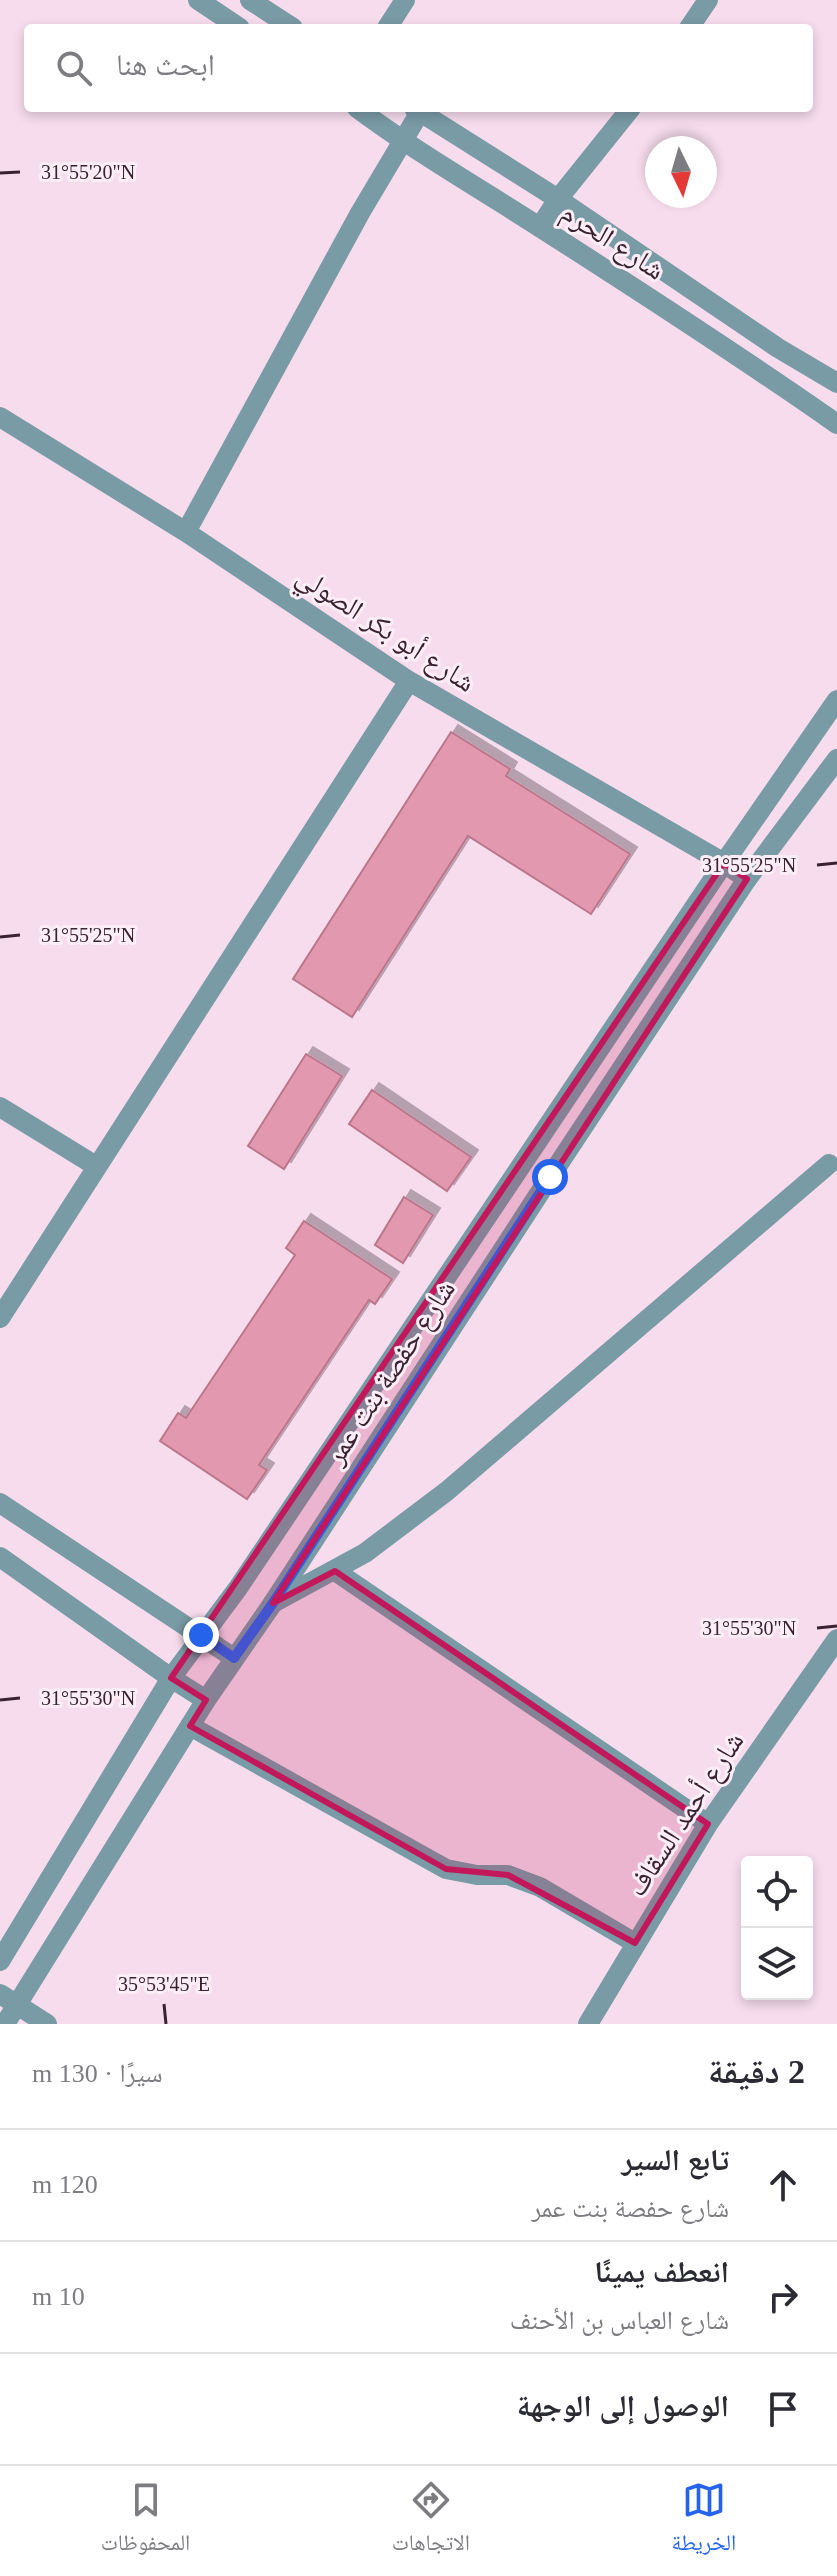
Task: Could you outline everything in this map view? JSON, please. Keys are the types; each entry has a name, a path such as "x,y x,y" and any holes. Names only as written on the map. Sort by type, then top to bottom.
{"street":[{"path":"198,0 234,24"},
{"path":"250,0 287,24"},
{"path":"390,24 405,0"},
{"path":"692,24 708,0"},
{"name":"شارع الحرم","path":"362,112 402,141 763,372 837,424"},
{"path":"186,532 416,112"},
{"name":"شارع الحرم","path":"420,112 558,199 778,348 837,383"},
{"path":"540,227 558,199 628,112"},
{"path":"763,372 778,348"},
{"name":"شارع أبو بكر الصولي","path":"0,417 186,532 409,681 747,879"},
{"path":"0,1318 409,681"},
{"name":"شارع حفصة بنت عمر","path":"0,1961 171,1678 238,1588 724,863 837,700"},
{"name":"شارع حفصة بنت عمر","path":"5,2024 206,1700 273,1603 747,879 837,759"},
{"path":"0,1107 96,1166"},
{"path":"273,1603 365,1553 447,1491 829,1164"},
{"path":"0,1503 234,1658"},
{"path":"0,1557 206,1700"},
{"path":"335,1571 708,1824"},
{"name":"شارع أحمد السقاف","path":"588,2024 708,1824 837,1639"},
{"path":"190,1726 446,1869 477,1875 508,1875 540,1887 635,1943"},
{"path":"0,1994 47,2024"}],"highlighted area":[{"path":"724,863 747,879 273,1603 335,1571 708,1824 635,1943 508,1875 446,1869 190,1726 206,1700 171,1678"}],"building":[{"path":"451,732 510,769 506,776 630,854 591,914 468,836 352,1017 293,979"},
{"path":"306,1054 342,1076 284,1169 248,1146"},
{"path":"372,1090 471,1157 447,1191 349,1124"},
{"path":"404,1197 433,1215 403,1263 375,1245"},
{"path":"304,1221 392,1279 375,1304 369,1300 259,1465 267,1470 247,1499 160,1441 178,1413 186,1418 295,1255 286,1248"}],"route":[{"path":"201,1635 234,1658 550,1177"}]}
